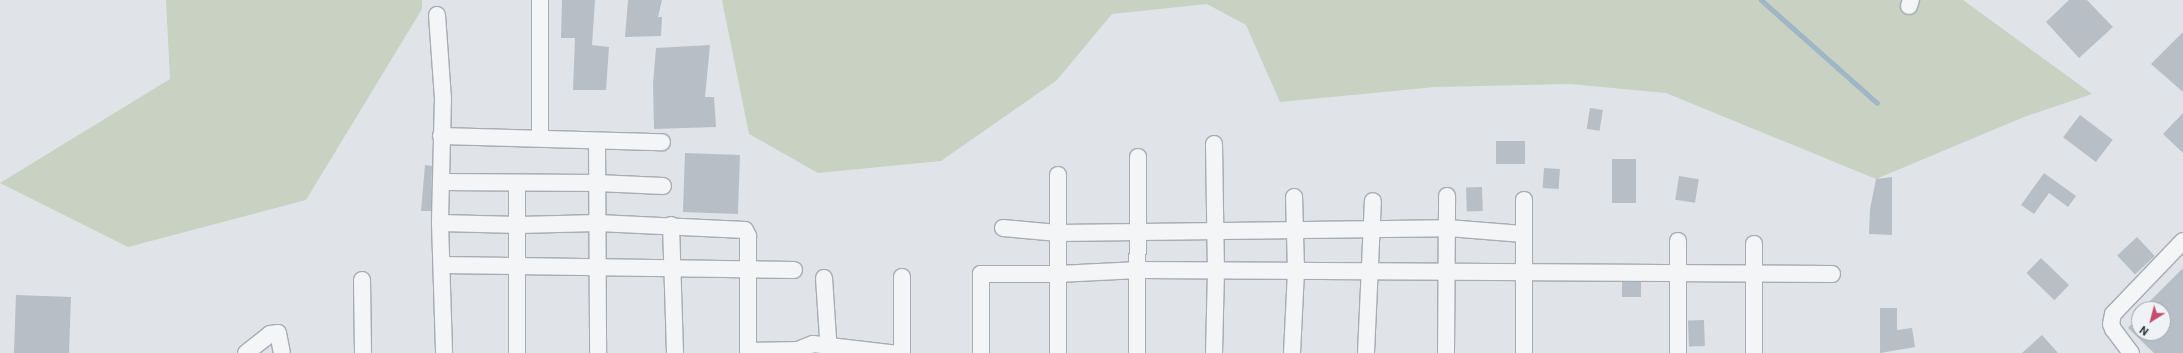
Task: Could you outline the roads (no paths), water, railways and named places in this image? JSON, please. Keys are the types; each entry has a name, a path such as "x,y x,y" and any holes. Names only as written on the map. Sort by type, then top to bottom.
{"street":[{"path":"540,0 540,137"},
{"path":"437,15 443,98 440,223 443,265 444,353"},
{"path":"441,136 540,137 597,141 662,142"},
{"path":"597,141 598,353"},
{"path":"1214,144 1216,230 1214,353"},
{"path":"1137,353 1139,270 1138,157"},
{"path":"1058,175 1058,353"},
{"path":"441,182 517,184 597,183 663,186"},
{"path":"517,184 519,225 517,353"},
{"path":"1446,353 1447,196"},
{"path":"1292,353 1296,271 1294,197"},
{"path":"1524,200 1524,353"},
{"path":"1366,353 1373,201"},
{"path":"440,223 519,225 598,223 671,225 745,230 748,236 748,352 798,350 813,344 829,350 891,353"},
{"path":"671,225 675,353"},
{"path":"1003,228 1058,233 1447,228 1523,234"},
{"path":"1678,241 1678,353"},
{"path":"2132,353 2113,330 2111,324 2114,314 2183,242"},
{"path":"1754,244 1754,353"},
{"path":"443,265 748,268 794,270"},
{"path":"981,353 981,274 1058,274 1139,270 1216,272 1370,271 1523,274 1832,274"},
{"path":"902,277 902,353"},
{"path":"824,278 829,350"},
{"path":"362,280 363,353"},
{"path":"246,353 270,334 278,333 282,353"}],"waterway":[{"path":"1761,0 1877,103"}]}
